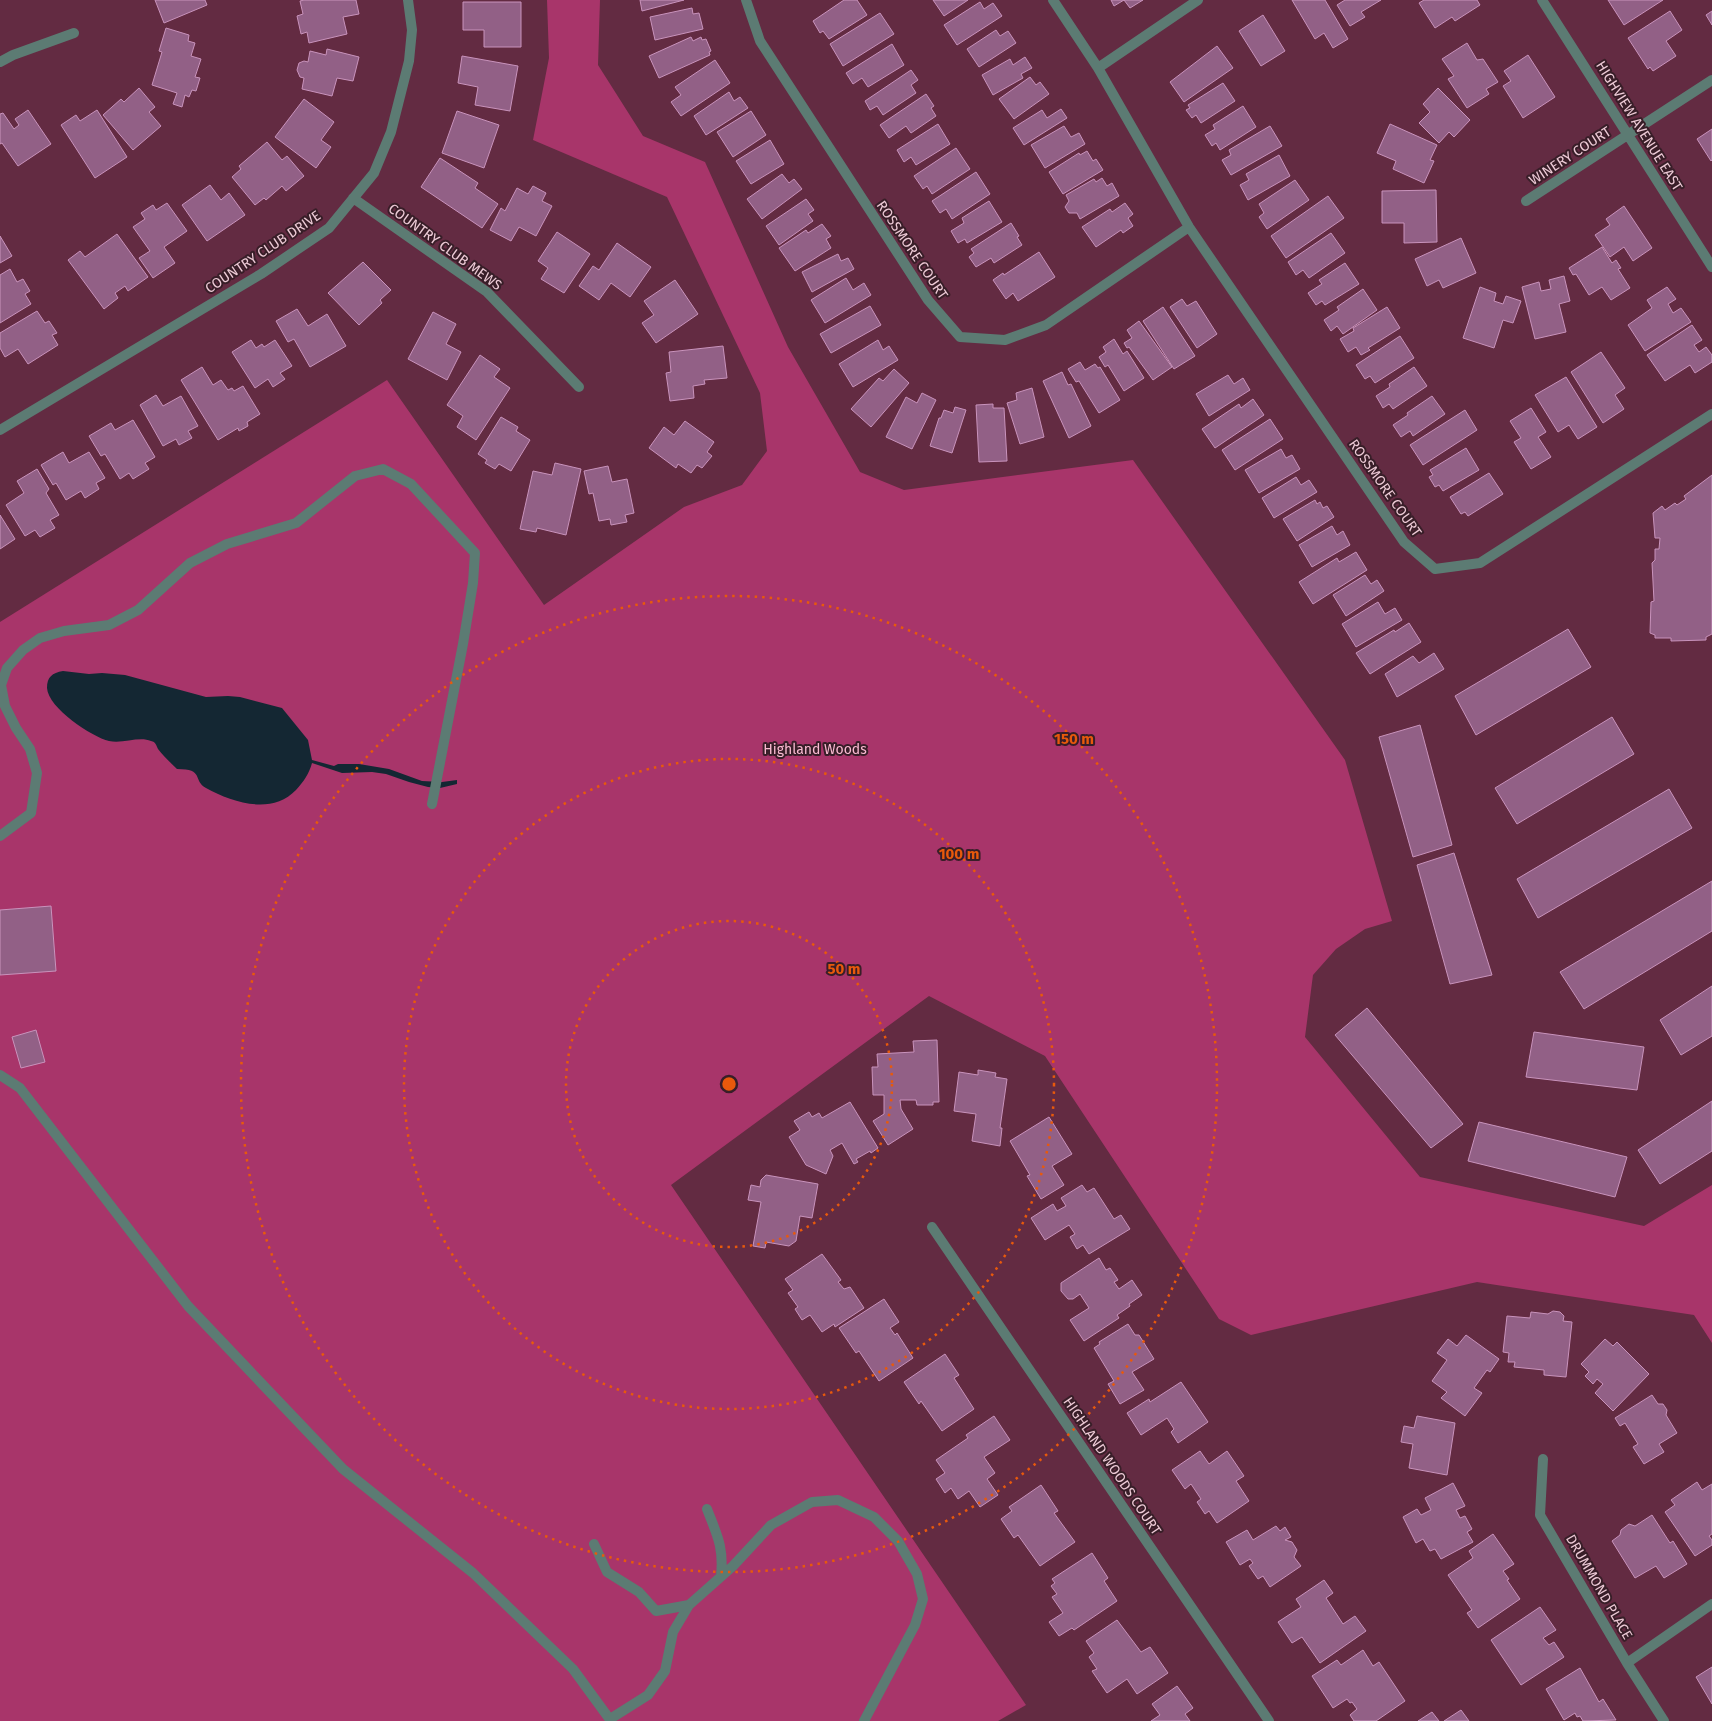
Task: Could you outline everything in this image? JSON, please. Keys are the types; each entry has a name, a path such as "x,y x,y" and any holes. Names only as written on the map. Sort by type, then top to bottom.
{"street":[{"name":"COUNTRY CLUB DRIVE","path":"0,430 262,274 328,228 374,173 391,132 409,61 412,30 408,0"},
{"name":"ROSSMORE COURT","path":"746,0 760,41 928,300 960,337 1005,340 1046,325 1190,227"},
{"name":"ROSSMORE COURT","path":"1053,0 1098,68 1190,227 1404,542 1436,569 1480,563 1712,414"},
{"path":"1098,68 1198,0"},
{"name":"HIGHVIEW AVENUE EAST","path":"1542,0 1712,268"},
{"path":"0,62 13,55 74,33"},
{"name":"WINERY COURT","path":"1526,201 1712,80"},
{"name":"COUNTRY CLUB MEWS","path":"354,198 487,292 579,387"},
{"path":"0,836 31,813 37,773 30,749 16,728 5,706 1,685 7,668 23,650 40,638 64,631 109,625 138,610 190,563 226,544 296,523 355,476 383,469 411,484 475,553 473,583 432,804"},
{"path":"0,1075 20,1088 188,1306 201,1320 343,1468 473,1573 573,1669 610,1720 648,1695 665,1670 673,1632 689,1605 733,1566 771,1525 812,1502 838,1500 874,1517 898,1541 917,1574 923,1599 915,1625 864,1721"},
{"name":"HIGHLAND WOODS COURT","path":"932,1227 1269,1721"},
{"name":"DRUMMOND PLACE","path":"1543,1459 1540,1515 1627,1663 1664,1721"},
{"path":"707,1509 720,1542 723,1558 721,1576"},
{"path":"594,1544 607,1572 639,1592 656,1612 689,1605"},
{"path":"1627,1663 1712,1604"}],"green space":[{"name":"Highland Woods","path":"547,0 600,0 598,65 643,136 705,162 788,347 860,472 904,490 1133,460 1345,760 1392,921 1365,929 1336,949 1313,975 1305,1037 1420,1177 1644,1226 1712,1185 1712,1343 1694,1315 1477,1282 1251,1335 1219,1319 1045,1056 929,996 671,1185 1026,1705 998,1721 0,1721 0,622 387,380 544,605 684,507 742,485 767,451 760,393 667,197 533,140 549,58"}],"water":[{"path":"63,671 125,675 206,697 240,697 282,708 308,740 312,760 334,766 338,764 359,764 389,769 422,781 442,782 457,780 457,784 440,788 428,787 386,774 372,772 342,773 312,763 304,780 286,798 264,804 240,802 206,788 195,773 186,769 177,769 162,754 153,741 141,739 114,742 101,738 82,728 63,713 49,696 48,681 51,676"}],"building":[{"path":"155,0 205,0 207,5 164,23"},
{"path":"356,0 359,14 343,17 347,34 309,43 307,32 301,34 297,16 303,14 300,1"},
{"path":"640,0 684,0 642,11"},
{"path":"844,0 857,0 867,15 829,39 823,31 820,33 813,21"},
{"path":"933,0 968,0 944,16"},
{"path":"1111,0 1124,0 1114,6"},
{"path":"1124,0 1143,0 1130,8"},
{"path":"1292,0 1325,0 1348,39 1333,48 1324,33 1315,39"},
{"path":"1345,0 1381,0 1361,12 1365,17 1350,26 1337,5"},
{"path":"1424,0 1477,0 1480,5 1455,21 1452,17 1435,28 1419,3"},
{"path":"1608,0 1663,0 1624,25"},
{"path":"463,2 521,2 521,47 484,47 484,30 463,30"},
{"path":"980,2 984,9 993,3 1002,16 957,45 944,25"},
{"path":"692,8 693,14 699,13 703,29 655,40 650,17"},
{"path":"1670,11 1682,30 1666,41 1676,56 1653,71 1650,67 1648,69 1628,38"},
{"path":"1712,11 1712,25 1706,15"},
{"path":"880,13 894,34 843,66 830,44"},
{"path":"1263,15 1285,51 1261,66 1239,31"},
{"path":"166,28 189,35 188,41 195,43 191,56 201,59 195,77 200,78 196,91 192,90 189,97 185,95 182,107 173,104 177,93 152,85 162,52 159,51"},
{"path":"996,30 1000,36 1008,31 1016,43 979,67 967,49"},
{"path":"691,37 693,41 701,37 702,40 706,39 711,51 709,52 710,55 659,78 649,56"},
{"path":"1467,43 1477,60 1483,59 1498,82 1486,89 1489,94 1467,108 1448,79 1454,76 1442,59"},
{"path":"892,44 904,65 868,87 862,78 853,84 846,73"},
{"path":"1217,46 1233,68 1184,102 1170,82"},
{"path":"327,49 359,57 353,81 337,78 332,96 302,89 304,78 300,77 297,70 299,63 308,62 310,51 326,55"},
{"path":"1528,55 1555,97 1523,118 1503,86 1511,81 1504,71"},
{"path":"462,56 518,66 510,111 475,105 478,87 458,83"},
{"path":"1025,57 1032,68 1021,74 1023,78 993,95 982,75 1010,59 1013,65"},
{"path":"715,60 730,83 681,116 671,102 681,95 675,87"},
{"path":"911,70 918,80 911,85 916,93 883,115 877,106 870,110 865,101"},
{"path":"1030,77 1036,85 1040,82 1049,94 1014,119 999,99"},
{"path":"1223,83 1235,101 1201,123 1196,115 1192,118 1186,110 1190,108 1188,105"},
{"path":"139,88 155,107 149,112 161,126 133,150 103,115 121,99 124,102"},
{"path":"1438,88 1470,120 1454,137 1449,132 1439,143 1419,123 1430,112 1423,104"},
{"path":"729,92 734,101 740,97 748,108 706,135 694,116"},
{"path":"926,94 934,106 931,108 936,116 911,133 906,126 889,138 880,125"},
{"path":"304,99 334,122 321,140 331,147 316,168 275,137"},
{"path":"1243,106 1256,127 1220,150 1216,143 1212,146 1205,135 1215,129 1213,125"},
{"path":"1061,109 1067,118 1024,145 1013,128 1042,110 1047,118"},
{"path":"28,110 51,144 18,166 2,143 0,144 0,114 3,113 14,129 19,125 15,119"},
{"path":"97,110 127,157 95,178 61,125 76,115 80,121"},
{"path":"457,111 499,125 484,168 442,153"},
{"path":"751,111 766,135 733,157 717,132"},
{"path":"938,124 950,144 916,165 911,157 904,162 897,150"},
{"path":"1390,124 1437,145 1430,160 1434,161 1424,183 1393,169 1396,161 1377,153"},
{"path":"1064,126 1071,137 1079,133 1085,144 1045,168 1031,145"},
{"path":"1270,126 1282,146 1231,175 1222,160 1231,155 1229,150"},
{"path":"1712,129 1712,160 1711,161 1697,139"},
{"path":"770,140 784,164 751,184 736,161"},
{"path":"267,142 282,160 287,156 304,176 286,191 282,186 266,200 264,198 255,205 232,177 241,169 239,166"},
{"path":"956,148 970,169 932,194 927,186 923,189 914,176"},
{"path":"1087,151 1093,161 1096,159 1103,170 1063,194 1049,172 1079,153 1080,155"},
{"path":"1279,155 1290,176 1248,200 1240,185 1249,180 1246,174"},
{"path":"440,158 478,183 475,188 498,204 482,228 421,187"},
{"path":"976,172 990,194 952,219 946,209 940,213 932,201"},
{"path":"782,174 789,183 794,179 802,189 762,219 747,199"},
{"path":"1102,178 1107,186 1112,183 1119,196 1080,219 1077,213 1069,213 1065,207 1069,201 1066,195 1094,179 1096,182"},
{"path":"1295,180 1309,200 1267,229 1259,217 1264,213 1259,204"},
{"path":"210,185 221,200 229,193 245,215 207,241 182,205"},
{"path":"533,186 546,193 542,201 552,206 536,236 519,227 511,241 490,230 501,208 505,211 517,188 528,194"},
{"path":"1436,190 1437,242 1404,243 1404,223 1382,223 1382,191"},
{"path":"1328,196 1344,218 1286,258 1271,236"},
{"path":"806,199 814,210 808,214 813,221 779,245 766,226"},
{"path":"989,201 1002,222 967,243 965,239 958,243 951,231 964,223 962,218"},
{"path":"167,203 187,231 164,247 175,263 153,278 139,258 150,251 133,227 145,219 141,213 153,205 156,210"},
{"path":"1125,203 1133,214 1128,218 1133,226 1123,233 1121,230 1096,247 1082,227 1110,209 1112,212"},
{"path":"1624,206 1652,248 1633,261 1624,247 1610,257 1595,235 1610,225 1606,219"},
{"path":"1011,223 1022,245 994,263 991,258 976,267 969,257 974,253 971,249"},
{"path":"822,224 831,236 826,239 831,248 795,271 779,248 806,230 808,233"},
{"path":"557,232 590,254 564,293 541,279 548,268 538,261"},
{"path":"1331,233 1345,253 1309,278 1303,270 1296,275 1288,262"},
{"path":"117,234 148,277 128,291 125,286 115,293 118,298 104,309 68,260 80,251 85,257"},
{"path":"0,236 12,256 0,263"},
{"path":"1461,238 1476,273 1443,288 1439,280 1427,286 1415,259"},
{"path":"617,243 651,267 630,297 611,283 599,300 579,286 593,266 599,270"},
{"path":"1602,247 1612,263 1616,260 1621,268 1618,269 1630,288 1611,300 1602,287 1589,295 1576,274 1573,275 1569,268"},
{"path":"1039,252 1055,277 1018,301 1013,293 1006,299 993,280"},
{"path":"838,254 841,261 848,258 854,269 812,292 802,272"},
{"path":"363,262 391,290 380,300 382,303 359,325 328,293"},
{"path":"1345,263 1359,284 1325,305 1322,301 1316,305 1308,293 1322,284 1319,280"},
{"path":"10,269 17,282 23,279 30,291 25,294 31,304 0,323 0,275"},
{"path":"1564,276 1570,301 1559,304 1566,332 1535,339 1522,287 1539,282 1541,291 1551,289 1549,280"},
{"path":"846,278 853,290 864,283 871,295 825,323 811,300"},
{"path":"675,280 698,314 656,343 642,323 654,315 644,301"},
{"path":"1480,287 1496,293 1494,301 1503,304 1506,296 1521,301 1513,323 1503,320 1494,348 1463,338"},
{"path":"1667,287 1676,299 1668,304 1673,313 1681,308 1691,322 1645,351 1628,325 1652,308 1647,300"},
{"path":"1363,289 1377,310 1343,334 1337,326 1331,331 1324,320 1339,310 1337,307"},
{"path":"1182,299 1187,306 1196,301 1217,334 1197,348 1170,307"},
{"path":"870,306 881,325 831,353 820,334"},
{"path":"1163,307 1195,356 1174,369 1143,321"},
{"path":"1387,307 1400,328 1368,348 1370,350 1361,355 1356,347 1348,352 1340,339 1354,331 1353,328"},
{"path":"297,309 308,326 327,314 346,346 310,367 294,339 288,342 276,321"},
{"path":"37,311 45,323 49,321 57,333 52,335 58,345 28,364 18,349 5,357 0,348 0,333"},
{"path":"433,312 456,324 446,344 461,352 447,380 408,359"},
{"path":"1139,321 1172,367 1153,380 1124,343 1132,338 1127,330"},
{"path":"1692,325 1702,340 1694,345 1699,352 1706,347 1712,355 1712,362 1695,373 1690,365 1665,381 1647,355"},
{"path":"1400,336 1414,358 1375,383 1370,376 1365,379 1356,365"},
{"path":"1114,339 1123,354 1127,351 1144,378 1124,391 1108,365 1105,367 1099,357 1106,352 1103,347"},
{"path":"251,340 256,348 262,344 264,347 275,340 292,366 280,373 285,379 273,387 268,379 255,388 232,352"},
{"path":"878,340 883,350 889,346 898,360 853,387 839,364"},
{"path":"723,346 727,378 704,380 705,384 693,386 694,398 670,401 666,373 671,372 669,352"},
{"path":"1601,352 1625,388 1615,395 1624,409 1603,423 1571,372"},
{"path":"480,355 500,369 494,377 510,388 476,440 457,427 463,416 447,405"},
{"path":"1080,362 1085,370 1095,364 1098,368 1100,367 1120,400 1099,413 1079,381 1076,382 1068,369"},
{"path":"202,367 213,385 221,380 228,390 232,388 234,391 243,386 260,414 247,422 248,426 239,431 238,428 218,440 181,380"},
{"path":"1414,367 1427,386 1393,409 1389,404 1383,408 1376,396 1390,387 1389,384"},
{"path":"894,369 909,383 871,427 851,409 879,378 883,381"},
{"path":"1062,372 1068,385 1071,384 1091,426 1069,438 1043,381"},
{"path":"1228,375 1234,384 1243,378 1250,390 1209,416 1196,394"},
{"path":"1566,377 1597,427 1578,439 1569,425 1558,432 1535,395"},
{"path":"1032,388 1044,437 1020,444 1007,403 1017,400 1016,393"},
{"path":"922,393 936,400 912,449 886,437 906,397 917,403"},
{"path":"156,395 163,406 181,396 198,426 188,431 192,438 179,445 176,439 163,446 140,405"},
{"path":"1432,396 1445,414 1413,436 1410,431 1401,437 1393,425"},
{"path":"1253,399 1264,415 1215,448 1202,429 1239,404 1241,408"},
{"path":"993,404 993,408 1004,408 1007,461 979,462 976,405"},
{"path":"955,407 966,410 952,453 930,446 939,418 941,418 944,410 953,413"},
{"path":"1531,408 1546,432 1538,437 1551,457 1531,469 1514,442 1521,438 1510,421"},
{"path":"1465,410 1477,430 1423,465 1410,445"},
{"path":"501,417 518,427 516,431 530,440 511,471 499,464 495,469 485,463 487,460 478,454"},
{"path":"1270,419 1283,439 1235,470 1222,450"},
{"path":"133,420 155,457 145,463 149,469 133,479 129,473 120,479 105,454 101,456 89,436 111,423 115,430"},
{"path":"685,421 714,442 707,452 712,456 702,468 697,465 691,473 678,464 676,468 649,448 664,427 674,435"},
{"path":"1466,448 1479,470 1443,491 1439,485 1435,487 1429,477 1433,475 1430,470"},
{"path":"1281,449 1286,458 1292,455 1300,469 1259,493 1245,470"},
{"path":"63,452 69,463 89,452 105,478 96,483 99,489 85,498 81,491 66,500 56,483 53,485 41,465"},
{"path":"555,463 581,469 566,535 537,528 536,532 520,529 533,471 552,475"},
{"path":"608,466 612,482 627,479 634,513 625,515 627,522 611,525 610,519 599,521 593,493 589,494 584,471"},
{"path":"37,469 49,489 46,493 59,515 50,520 55,528 40,537 35,530 25,536 6,505 24,493 17,481"},
{"path":"1489,473 1503,494 1468,516 1465,512 1461,514 1450,497"},
{"path":"1712,475 1712,634 1706,637 1706,640 1671,641 1671,638 1655,638 1655,635 1650,633 1651,602 1654,601 1652,563 1655,560 1655,549 1659,549 1660,538 1655,538 1653,513 1662,506 1665,510 1675,503 1677,505 1686,499 1684,496"},
{"path":"1296,477 1301,485 1309,480 1317,492 1274,518 1262,498"},
{"path":"1315,500 1317,504 1320,502 1323,508 1327,506 1334,517 1297,541 1283,519"},
{"path":"0,515 15,539 0,549"},
{"path":"1332,526 1337,535 1343,531 1350,545 1312,567 1299,545"},
{"path":"1356,552 1367,570 1313,604 1299,582 1337,558 1339,562"},
{"path":"1365,575 1371,584 1377,580 1384,591 1346,616 1333,595"},
{"path":"1378,602 1385,614 1395,608 1402,620 1356,647 1342,624"},
{"path":"1409,623 1421,642 1370,674 1356,653"},
{"path":"1568,629 1591,667 1476,735 1455,696"},
{"path":"1434,653 1444,669 1397,697 1385,674 1413,656 1419,663"},
{"path":"1612,717 1634,754 1517,824 1495,788"},
{"path":"1420,725 1452,845 1413,857 1379,737"},
{"path":"1669,789 1692,828 1538,918 1517,879"},
{"path":"1454,853 1492,975 1450,984 1417,865"},
{"path":"1712,881 1712,931 1584,1009 1560,972"},
{"path":"51,906 56,971 0,975 0,910"},
{"path":"1712,986 1712,1036 1681,1055 1660,1020"},
{"path":"1367,1008 1463,1124 1431,1148 1335,1035"},
{"path":"36,1030 45,1062 21,1068 12,1037"},
{"path":"1534,1032 1644,1047 1637,1090 1526,1077"},
{"path":"937,1040 939,1102 933,1102 933,1105 917,1105 916,1100 900,1100 901,1109 913,1129 888,1145 873,1121 884,1114 884,1095 873,1095 872,1067 878,1067 877,1054 914,1052 913,1041"},
{"path":"978,1070 996,1073 995,1077 1007,1079 1000,1128 1002,1128 1000,1146 972,1141 976,1114 954,1111 959,1072 978,1075"},
{"path":"1712,1101 1712,1151 1660,1184 1638,1150"},
{"path":"850,1102 878,1148 856,1159 858,1162 854,1164 842,1143 830,1150 833,1156 826,1174 806,1165 789,1137 800,1130 794,1121 809,1112 812,1117 819,1113 822,1118"},
{"path":"1049,1117 1072,1154 1052,1166 1064,1185 1041,1199 1027,1176 1030,1175 1010,1141"},
{"path":"1479,1122 1627,1157 1615,1197 1468,1161"},
{"path":"766,1175 818,1184 812,1218 800,1216 796,1241 789,1246 766,1242 765,1248 753,1246 761,1202 748,1200 751,1185 760,1187 761,1180"},
{"path":"1082,1185 1087,1192 1094,1188 1114,1219 1121,1215 1130,1229 1089,1254 1083,1245 1077,1249 1070,1237 1075,1234 1069,1225 1045,1240 1031,1218 1053,1204 1057,1211 1066,1206 1061,1198"},
{"path":"822,1254 841,1280 838,1282 844,1289 850,1287 864,1308 835,1327 834,1324 822,1332 810,1315 802,1320 795,1309 798,1307 788,1293 793,1290 785,1279"},
{"path":"1099,1258 1106,1270 1110,1268 1118,1280 1114,1282 1119,1289 1132,1280 1142,1295 1117,1315 1119,1318 1084,1341 1070,1320 1089,1308 1080,1294 1073,1299 1068,1299 1061,1291 1061,1283"},
{"path":"884,1299 899,1322 890,1328 895,1335 897,1333 913,1358 879,1381 859,1351 856,1353 839,1328"},
{"path":"1553,1311 1560,1312 1564,1316 1563,1321 1572,1322 1566,1377 1544,1375 1544,1370 1514,1367 1515,1362 1508,1362 1509,1353 1503,1352 1507,1316 1530,1318 1531,1312 1548,1314"},
{"path":"1128,1324 1135,1335 1139,1335 1154,1359 1132,1372 1144,1390 1120,1404 1108,1384 1114,1381 1094,1348 1100,1344 1099,1342"},
{"path":"1466,1335 1499,1359 1490,1372 1487,1370 1474,1388 1482,1393 1465,1416 1441,1398 1447,1392 1432,1381 1447,1360 1437,1353 1448,1339 1457,1346"},
{"path":"1605,1339 1613,1346 1617,1342 1649,1374 1613,1411 1595,1393 1603,1384 1597,1379 1593,1384 1585,1376 1589,1372 1581,1364"},
{"path":"945,1354 959,1375 954,1378 974,1409 942,1431 921,1401 919,1404 904,1382"},
{"path":"1181,1382 1208,1422 1178,1443 1171,1432 1174,1429 1167,1418 1141,1435 1127,1413 1149,1399 1150,1402"},
{"path":"1652,1395 1658,1404 1663,1404 1667,1410 1666,1415 1677,1433 1659,1444 1664,1452 1644,1464 1633,1447 1638,1444 1625,1423 1620,1426 1615,1418"},
{"path":"994,1416 1010,1440 984,1457 995,1473 987,1479 998,1495 980,1507 969,1491 958,1499 951,1488 945,1493 936,1479 945,1473 936,1460 968,1438 966,1435"},
{"path":"1417,1416 1455,1423 1447,1475 1409,1468 1413,1444 1401,1442 1404,1426 1414,1428"},
{"path":"1200,1451 1209,1464 1227,1451 1244,1476 1236,1481 1249,1501 1217,1523 1209,1511 1205,1514 1197,1502 1201,1499 1191,1484 1185,1489 1172,1470"},
{"path":"1697,1482 1702,1490 1712,1484 1712,1534 1709,1536 1712,1540 1712,1545 1695,1556 1665,1512 1675,1505 1671,1500"},
{"path":"1453,1483 1465,1506 1456,1510 1460,1518 1465,1516 1472,1529 1467,1532 1473,1542 1441,1559 1435,1549 1430,1551 1423,1539 1416,1543 1403,1517 1417,1509 1421,1515 1431,1510 1425,1498"},
{"path":"1041,1485 1058,1511 1054,1513 1075,1542 1040,1566 1018,1535 1014,1538 1001,1519 1012,1511 1009,1507"},
{"path":"1652,1515 1670,1543 1673,1541 1687,1564 1664,1578 1656,1566 1635,1578 1612,1541 1629,1524 1635,1526"},
{"path":"1276,1526 1280,1531 1285,1527 1291,1537 1285,1540 1292,1542 1297,1550 1294,1557 1301,1566 1270,1587 1263,1576 1258,1579 1249,1566 1253,1563 1250,1559 1240,1565 1226,1542 1247,1530 1253,1540"},
{"path":"1493,1534 1514,1564 1503,1571 1520,1599 1478,1628 1467,1613 1472,1610 1448,1575 1473,1558 1469,1551"},
{"path":"1092,1553 1108,1578 1104,1581 1117,1601 1074,1630 1072,1628 1059,1636 1049,1622 1063,1613 1052,1597 1057,1594 1051,1586 1055,1583 1052,1579"},
{"path":"1324,1580 1333,1593 1326,1598 1343,1624 1355,1616 1366,1631 1320,1663 1302,1637 1292,1643 1278,1622 1301,1607 1296,1599"},
{"path":"1540,1607 1556,1630 1543,1638 1549,1645 1554,1642 1564,1657 1521,1685 1491,1640"},
{"path":"1117,1620 1141,1652 1150,1647 1168,1673 1137,1694 1127,1679 1107,1693 1092,1671 1097,1669 1089,1657 1094,1653 1086,1641"},
{"path":"1363,1650 1373,1666 1379,1662 1405,1701 1376,1721 1354,1721 1350,1715 1357,1709 1347,1699 1333,1708 1312,1676 1337,1660 1341,1665"},
{"path":"1712,1667 1712,1704 1696,1677"},
{"path":"1580,1668 1599,1702 1603,1699 1616,1720 1583,1721 1575,1713 1564,1720 1546,1689"},
{"path":"1177,1686 1193,1708 1185,1714 1190,1721 1151,1721 1160,1715 1152,1704"},
{"path":"1461,1710 1469,1721 1444,1721"},
{"path":"1432,1712 1439,1721 1418,1721"}]}
